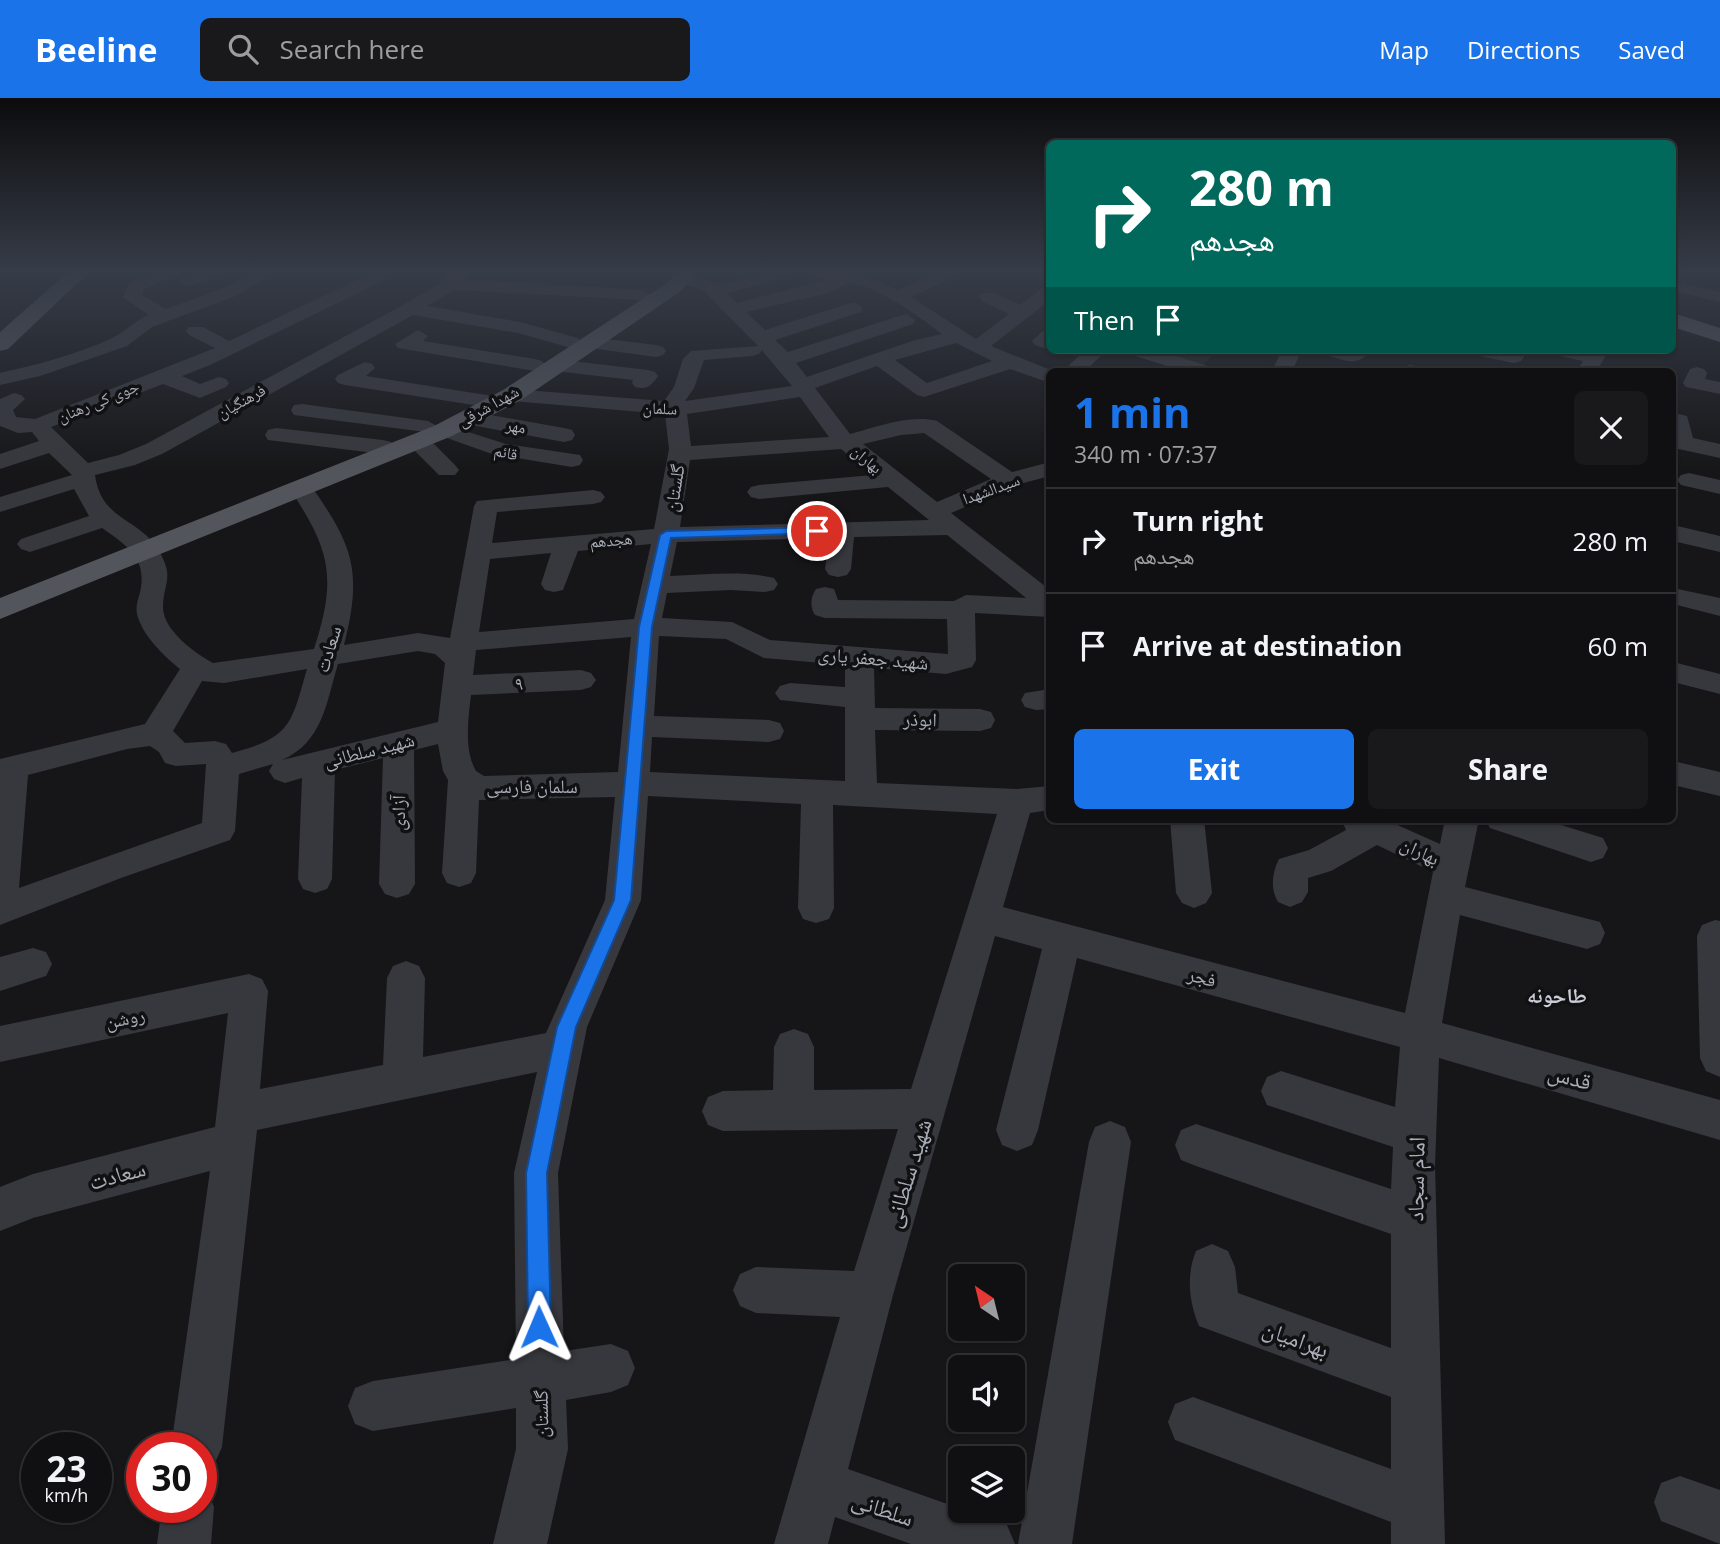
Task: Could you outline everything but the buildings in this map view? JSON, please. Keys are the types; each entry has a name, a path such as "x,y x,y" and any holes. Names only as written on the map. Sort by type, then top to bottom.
{"main road":[{"name":"شهدا شرقی","path":"581,342 585,339"},
{"name":"شهدا شرقی","path":"0,601 301,488 430,434 585,339"},
{"name":"شهدا شرقی","path":"474,409 512,394 545,365"},
{"name":"شهدا شرقی","path":"0,609 143,546 383,447 430,434"}],"street":[{"path":"0,379 33,372 123,339"},
{"path":"213,339 220,343"},
{"name":"جوی کی رهنان","path":"143,546 92,507 84,490 83,475 46,434 7,421 2,408 7,395 30,413 55,410 226,339"},
{"name":"جوی کی رهنان","path":"46,434 98,401 251,339"},
{"name":"فرهنگیان","path":"0,505 154,449 354,339"},
{"path":"412,339 405,344 452,346 545,365 616,367 648,376 642,383"},
{"path":"570,339 656,351"},
{"name":"بهاران","path":"758,339 805,388 846,442 1046,603"},
{"path":"766,349 786,339"},
{"path":"766,349 812,339"},
{"name":"سلمان","path":"512,394 676,410 805,388 928,339"},
{"path":"971,339 978,347 1046,376"},
{"path":"978,347 988,339"},
{"name":"گلستان","path":"520,1544 542,1450 536,1173 567,1027 623,900 646,627 666,535 679,454 674,400 684,388 693,359 698,355 766,349"},
{"path":"1142,354 1157,365 1180,368"},
{"path":"1494,354 1514,359"},
{"path":"1579,354 1595,357 1590,366"},
{"path":"879,358 921,391 1010,362"},
{"name":"مهر","path":"365,368 345,379 411,391 564,435"},
{"path":"1709,369 1693,383 1720,388"},
{"path":"163,376 200,392 219,383"},
{"path":"411,391 430,379"},
{"path":"98,401 127,415"},
{"name":"قائم","path":"302,410 430,434 517,455 572,460"},
{"path":"1679,421 1682,443 1720,451"},
{"path":"679,454 846,442 900,428 929,426 1008,480"},
{"path":"0,462 46,434"},
{"path":"430,434 447,470"},
{"path":"264,458 282,436 383,447"},
{"name":"سیدالشهدا","path":"943,520 1008,480 1044,477"},
{"path":"759,492 892,480"},
{"path":"1689,480 1720,487"},
{"name":"سعادت","path":"224,767 272,753 303,729 342,601 340,554 324,519 301,488"},
{"name":"سلمان فارسی","path":"593,497 489,505 486,509 460,663 453,729 459,769 464,779 480,788 632,785 1033,801"},
{"path":"30,544 107,518"},
{"name":"هجدهم","path":"479,552 666,535 842,530 943,520"},
{"path":"838,569 842,530"},
{"path":"1676,534 1720,544"},
{"path":"554,584 567,544"},
{"path":"143,546 154,571 155,585 150,599 150,615 167,640 196,667 211,673 418,642 444,646 460,663"},
{"path":"656,585 732,582 765,584"},
{"path":"825,595 825,609 961,610 965,604 1046,606"},
{"path":"1676,598 1720,607"},
{"name":"شهید جعفر یاری","path":"460,663 646,627 732,631 764,649 946,664 962,660 961,610"},
{"path":"859,657 862,795"},
{"name":"۹","path":"460,663 581,680"},
{"path":"155,734 196,667"},
{"path":"1676,673 1720,684"},
{"name":"ابوذر","path":"790,693 860,708 980,720"},
{"path":"638,726 769,731"},
{"name":"شهید سلطانی","path":"285,771 453,729"},
{"path":"0,901 6,769 127,738 155,734 171,745 176,755 215,752 224,767 218,831 109,868 0,910"},
{"name":"آزادی","path":"397,884 399,743"},
{"path":"315,879 318,763"},
{"path":"1676,774 1720,784"},
{"path":"460,873 464,779"},
{"path":"816,908 817,793"},
{"name":"شهید سلطانی","path":"801,1544 870,1295 984,917 1033,801"},
{"path":"1186,823 1194,893"},
{"path":"1290,892 1291,869 1319,861 1364,823"},
{"name":"بهاران","path":"1364,823 1448,881 1587,933"},
{"name":"امام سجاد","path":"1417,1525 1414,1219 1420,1036 1461,823"},
{"path":"1514,823 1591,848"},
{"name":"فجر","path":"984,917 1420,1036"},
{"path":"1720,937 1715,936 1720,1058"},
{"path":"1017,1130 1062,939"},
{"path":"402,1081 406,978"},
{"name":"روشن","path":"0,1044 249,992 236,1128"},
{"name":"قدس","path":"1420,1036 1576,1077 1720,1120"},
{"path":"793,1047 793,1110"},
{"name":"سعادت","path":"0,1209 236,1128 402,1081 563,1048"},
{"path":"1281,1091 1416,1134"},
{"path":"723,1111 926,1109"},
{"path":"198,1432 236,1128"},
{"path":"1045,1544 1110,1142"},
{"path":"1196,1145 1414,1219"},
{"name":"بهرامیان","path":"1212,1267 1216,1309 1416,1381"},
{"path":"756,1287 870,1295"},
{"path":"373,1406 611,1368"},
{"path":"1193,1422 1417,1525"},
{"name":"سلطانی","path":"817,1485 988,1544"},
{"path":"184,1544 186,1523"}],"shaded area":[{"path":"1166,354 1214,354 1203,365"}],"district":[{"name":"طاحونه","path":"1557,995"}],"route":[{"path":"539,1327 536,1173 567,1027 623,900 646,627 666,535 817,531"}]}
